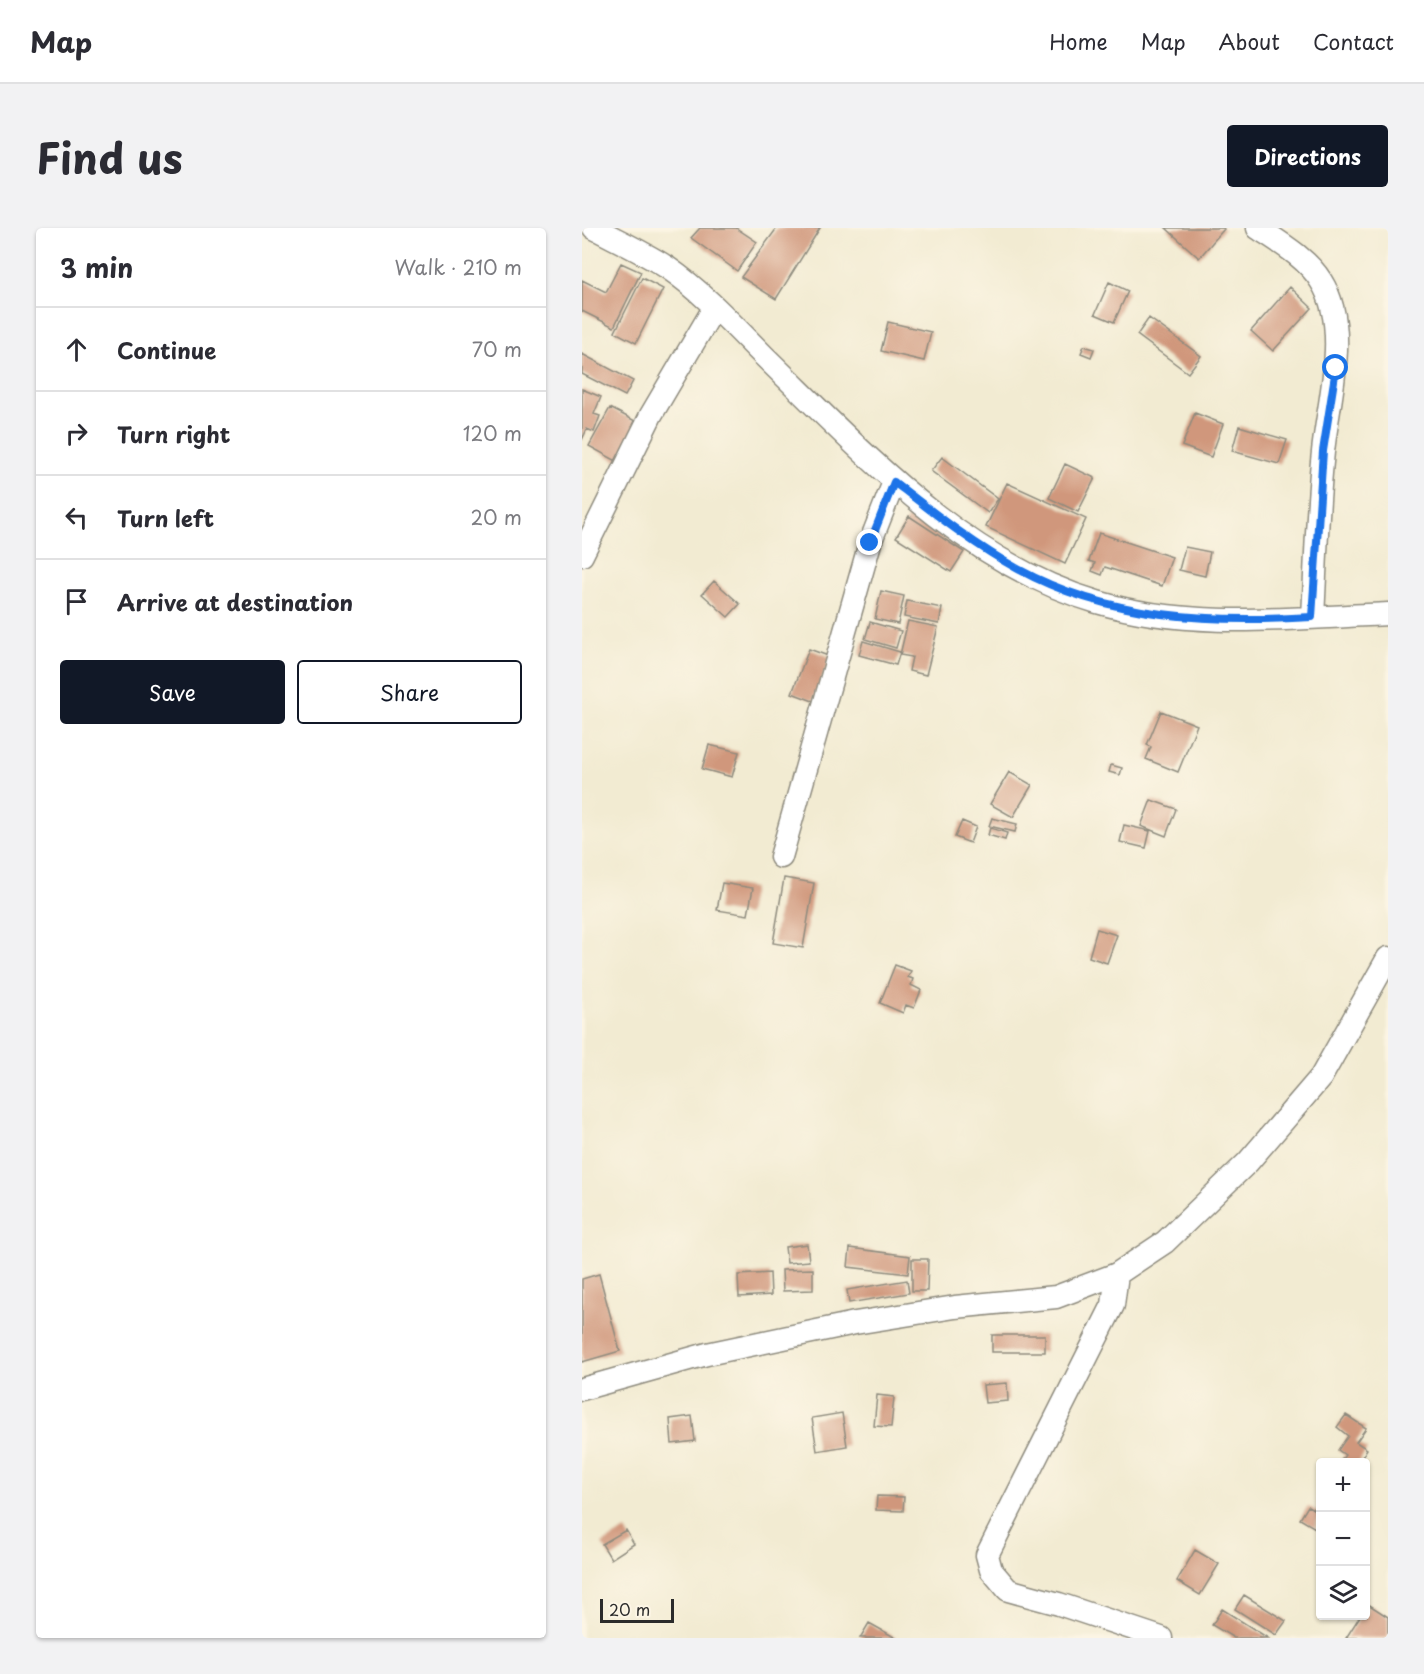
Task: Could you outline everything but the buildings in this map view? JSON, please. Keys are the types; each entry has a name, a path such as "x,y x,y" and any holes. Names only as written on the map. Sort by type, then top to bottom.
{"street":[{"path":"594,228 625,236 669,268 714,308 894,482 950,525 1018,570 1096,602 1163,616 1246,621 1388,614"},
{"path":"1258,228 1310,267 1322,281 1328,296 1334,326 1336,368 1323,451 1312,617"},
{"path":"582,555 651,414 714,308"},
{"path":"781,857 870,543 894,482"},
{"path":"582,1389 707,1354 855,1323 955,1307 1056,1297 1117,1274 1165,1242 1255,1153 1321,1077 1388,958"},
{"path":"1117,1274 1113,1305 987,1555 991,1570 1008,1590 1059,1604 1161,1638"}],"route":[{"path":"870,543 894,482 950,525 1018,570 1096,602 1163,616 1246,621 1312,617 1323,451 1336,368"}]}
